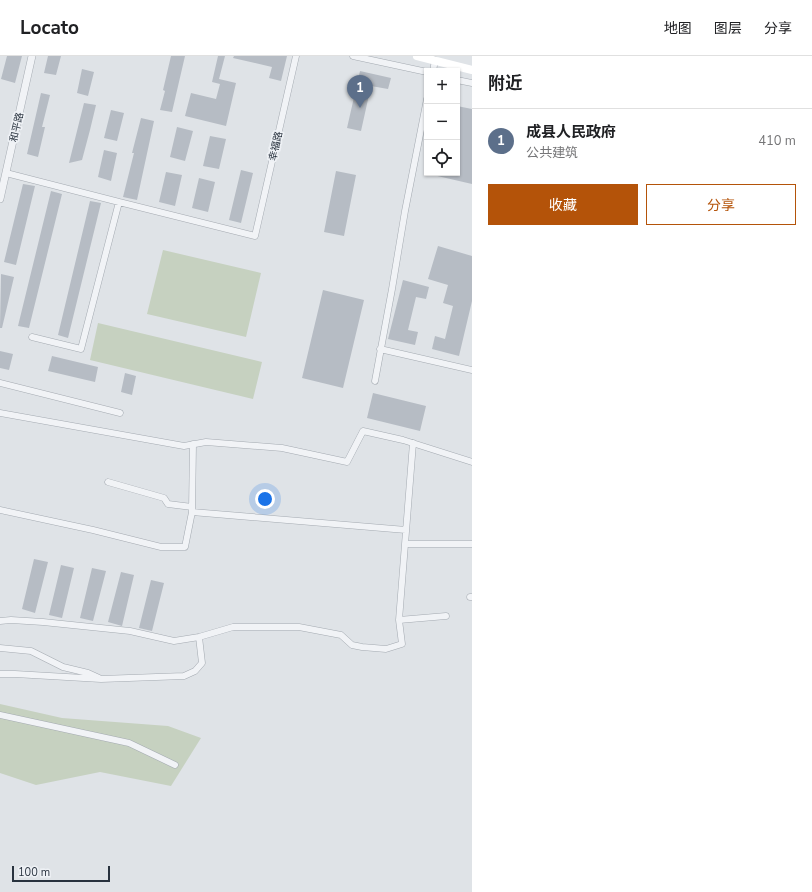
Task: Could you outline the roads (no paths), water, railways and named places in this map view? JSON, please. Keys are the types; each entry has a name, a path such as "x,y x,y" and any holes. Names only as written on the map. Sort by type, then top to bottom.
{"main road":[{"path":"417,56 472,70"}],"street":[{"name":"和平路","path":"0,199 32,56"},
{"name":"幸福路","path":"119,202 255,236 296,56"},
{"path":"353,56 424,71"},
{"path":"433,68 435,60"},
{"path":"460,81 472,83"},
{"path":"375,381 405,211 426,104"},
{"path":"6,173 119,202 81,349 32,337"},
{"path":"380,348 472,370"},
{"path":"0,383 120,413"},
{"path":"0,413 184,446 206,442 282,448 347,462 363,431 413,443 472,462"},
{"path":"0,621 11,620 43,622 130,631 174,641 199,637 233,627 299,628 341,635 352,645 386,650 402,644 399,620 413,443"},
{"path":"0,510 162,548 184,547 192,510 193,444"},
{"path":"108,482 164,498 168,504 192,510 406,530"},
{"path":"405,544 472,544"},
{"path":"399,620 446,616"},
{"path":"0,674 101,679 184,676 195,671 202,663 199,637"},
{"path":"0,648 31,651 63,667 88,673 101,679"},
{"path":"0,715 129,743 175,765"}],"place":[{"name":"成县人民政府","path":"360,108"}]}
